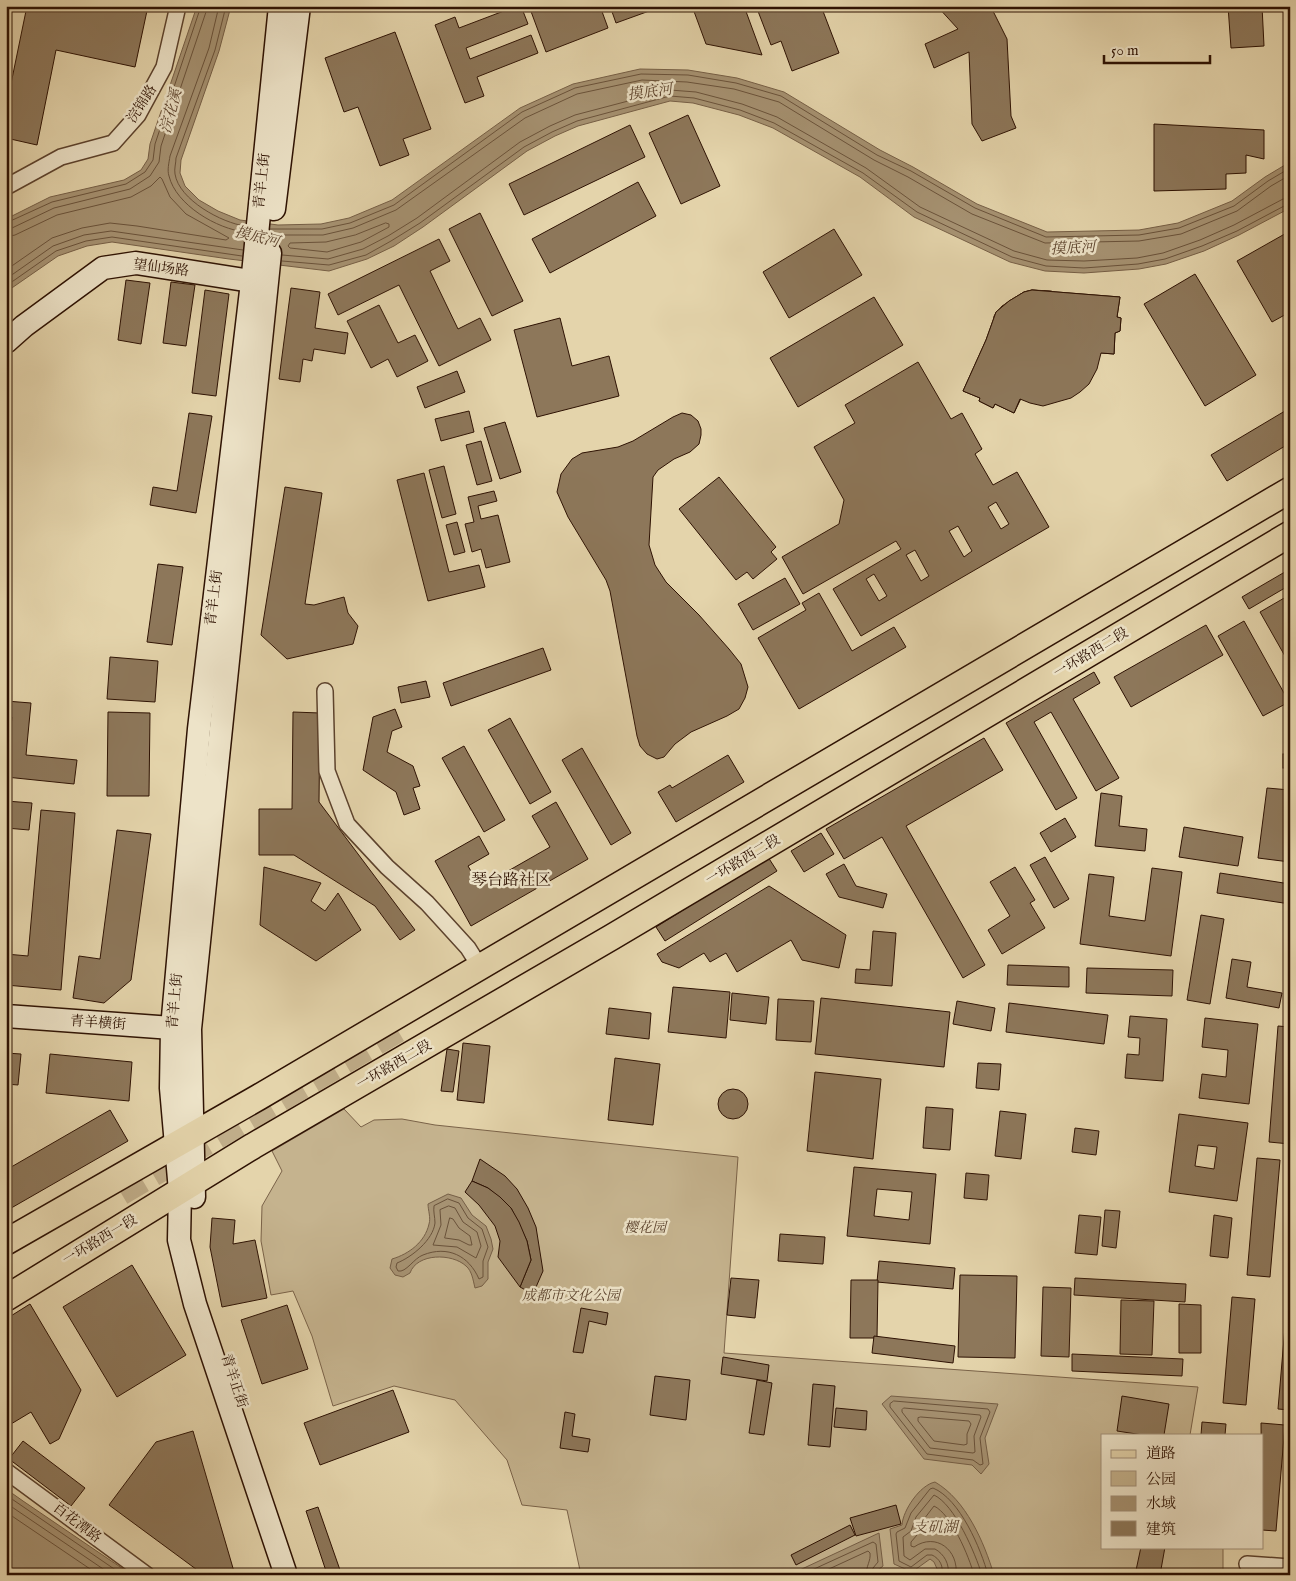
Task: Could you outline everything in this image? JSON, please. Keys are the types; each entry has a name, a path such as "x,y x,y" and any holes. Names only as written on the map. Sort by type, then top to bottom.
{"main road":[{"name":"青羊上街","path":"266,212 280,6"},
{"name":"青羊上街","path":"187,1187 181,1029 257,276 299,6"},
{"name":"望仙场路","path":"6,342 24,326 103,268 136,263 257,276"},
{"path":"6,1242 480,967 1290,490"},
{"name":"一环路西二段","path":"187,1187 253,1146 774,841 1290,534"},
{"name":"青羊横街","path":"6,1016 181,1029"},
{"name":"一环路西一段","path":"6,1298 187,1187"},
{"name":"青羊正街","path":"187,1187 179,1240 195,1304 286,1575"},
{"name":"青羊正街","path":"187,1187 193,1233 210,1304 297,1575"},
{"path":"6,1260 125,1201 6,1280"}],"street":[{"name":"浣锦路","path":"6,186 61,157 112,143 138,115 164,67 178,6"},
{"path":"325,691 327,771 348,824 387,867 427,903 468,948 480,967"},
{"name":"百花潭路","path":"6,1471 147,1575"},
{"path":"1247,1564 1290,1567"}],"green space":[{"name":"成都市文化公园","path":"344,1109 361,1127 374,1120 402,1119 435,1125 738,1157 724,1353 1198,1387 1190,1434 1101,1434 1101,1548 1220,1548 1223,1549 1223,1575 581,1575 567,1510 522,1505 507,1460 455,1400 394,1386 333,1406 312,1336 293,1291 271,1295 261,1241 262,1206 282,1171 272,1151"}],"water":[{"path":"197,6 231,6 219,51 181,160 180,173 185,186 199,200 218,211 240,220 278,225 321,224 349,218 392,200 520,108 573,84 640,69 688,70 737,78 784,92 880,150 977,204 1047,232 1139,230 1178,223 1232,201 1265,177 1290,162 1290,208 1204,251 1166,264 1139,269 1084,273 1045,271 1010,262 914,217 860,177 773,128 739,115 693,103 670,101 578,126 555,136 527,151 394,246 367,259 329,271 112,242 87,246 58,256 6,292 6,219 50,197 124,180 141,170 148,159 150,144"},
{"path":"448,1194 461,1198 472,1215 486,1226 491,1239 493,1249 488,1262 488,1279 482,1286 475,1288 470,1270 466,1266 444,1257 435,1257 420,1262 414,1266 410,1273 403,1277 395,1275 390,1268 392,1259 410,1250 424,1236 430,1222 428,1204"},
{"path":"891,1396 998,1404 985,1438 989,1464 981,1474 972,1465 924,1459 882,1404"},
{"name":"支矶湖","path":"935,1482 956,1499 965,1511 985,1549 994,1575 935,1575 938,1571 934,1562 930,1559 912,1572 894,1564 890,1529 902,1525 905,1512 913,1499 929,1484"},
{"path":"6,1489 23,1501 132,1575 6,1575"},
{"name":"支矶湖","path":"879,1533 883,1566 878,1570 877,1575 789,1575"}],"building":[{"path":"27,6 148,6 135,67 56,50 37,145 6,138 6,108"},
{"path":"521,6 528,24 466,48 470,59 531,35 538,53 477,77 484,96 465,103 435,25 455,17 459,28"},
{"path":"529,6 600,6 608,28 546,52"},
{"path":"610,6 663,6 616,23"},
{"path":"692,6 744,6 762,55 706,44"},
{"path":"756,6 821,6 839,53 792,71 781,41 771,45"},
{"path":"937,6 988,6 994,13 1007,39 1011,116 1016,128 982,141 972,124 969,52 934,68 925,44 958,29"},
{"path":"1228,6 1262,6 1264,46 1231,48"},
{"path":"395,32 431,129 403,139 409,155 380,166 358,107 344,112 325,58"},
{"path":"688,115 720,186 681,204 649,133"},
{"path":"1154,124 1264,130 1264,159 1246,155 1246,173 1226,174 1226,189 1154,191"},
{"path":"630,125 645,157 524,215 509,184"},
{"path":"638,182 656,216 550,273 532,239"},
{"path":"480,213 523,301 492,316 449,229"},
{"path":"834,229 862,275 789,318 763,272"},
{"path":"1290,231 1290,312 1272,322 1237,261"},
{"path":"439,239 450,261 430,271 458,329 480,318 491,340 439,366 399,285 338,315 328,294"},
{"path":"1195,274 1256,375 1205,406 1144,304"},
{"path":"126,280 150,283 141,344 118,340"},
{"path":"171,282 195,285 186,346 163,343"},
{"path":"291,288 320,292 315,328 348,333 345,354 314,349 312,361 303,359 300,382 279,379"},
{"path":"205,290 229,294 216,396 192,393"},
{"path":"1032,290 1120,297 1117,317 1121,318 1120,331 1115,333 1114,354 1055,349 1043,353 1014,413 995,404 993,408 979,401 980,398 963,391 986,340 996,312 1009,301 1024,292"},
{"path":"1032,290 1051,291 1057,293 1058,298 1053,338 1049,346 1033,352 1001,337 994,324 994,316 1002,306 1024,292"},
{"path":"1032,290 1120,297 1117,317 1121,318 1120,331 1115,333 1114,354 1101,353 1097,369 1089,384 1080,392 1071,398 1043,406 1020,399 1014,413 995,404 993,408 979,401 980,398 963,391 986,340 996,312 1009,301 1024,292"},
{"path":"874,297 903,345 798,407 770,358"},
{"path":"379,305 398,343 415,335 428,361 397,377 388,359 371,368 347,321"},
{"path":"560,318 572,366 609,356 619,396 537,417 514,330"},
{"path":"918,362 951,419 962,413 982,449 975,454 993,485 1017,472 1049,527 861,636 833,589 901,549 896,541 803,594 782,557 839,524 844,500 814,447 855,423 845,405","holes":["996,502 1009,524 1001,529 988,507","958,526 972,551 964,557 949,531","915,550 929,576 921,581 906,555","874,574 887,596 879,601 866,579"]},
{"path":"457,371 465,392 425,408 417,387"},
{"path":"1290,408 1290,443 1227,481 1211,455"},
{"path":"469,411 474,432 441,441 435,419"},
{"path":"189,413 212,416 196,513 150,505 153,487 177,491"},
{"path":"682,413 691,415 698,421 701,429 699,444 690,452 674,459 658,470 653,477 649,545 655,565 666,582 699,615 741,664 748,687 739,709 691,732 675,744 664,757 657,759 647,754 640,746 637,736 610,591 606,580 568,517 557,492 561,474 572,459 582,453 618,447 633,441"},
{"path":"505,422 521,472 500,479 484,428"},
{"path":"481,441 492,481 477,485 466,445"},
{"path":"444,466 456,514 442,518 429,470"},
{"path":"424,473 449,572 479,565 485,587 428,601 397,480"},
{"path":"719,477 776,547 771,552 777,559 753,579 747,572 736,580 679,509"},
{"path":"285,487 322,493 305,604 314,605 344,597 348,613 358,626 353,644 287,659 261,635"},
{"path":"494,491 497,501 478,506 481,519 498,515 510,562 486,568 481,549 472,552 465,524 474,522 468,497"},
{"path":"457,522 465,552 454,555 446,525"},
{"path":"158,564 183,567 172,645 147,642"},
{"path":"1290,569 1290,585 1249,609 1242,597"},
{"path":"785,578 800,604 753,630 738,604"},
{"path":"819,593 852,651 894,627 906,647 799,709 758,638 806,610 802,603"},
{"path":"1286,597 1290,604 1290,665 1260,612"},
{"path":"1244,621 1289,702 1263,716 1218,636"},
{"path":"1206,625 1223,655 1131,707 1114,677"},
{"path":"543,648 551,670 451,706 443,683"},
{"path":"110,657 158,661 155,702 107,699"},
{"path":"1094,672 1100,683 1073,699 1119,778 1096,791 1051,712 1034,722 1077,798 1056,810 1006,723"},
{"path":"426,681 430,697 401,703 398,687"},
{"path":"6,701 31,703 26,755 77,760 74,784 6,777 12,717 6,717"},
{"path":"395,709 402,727 392,731 387,752 413,766 420,786 413,788 420,809 404,815 396,792 363,770 373,717"},
{"path":"108,712 150,713 149,796 107,796"},
{"path":"293,712 320,713 319,802 415,930 400,940 375,906 294,855 259,855 259,809 292,809"},
{"path":"510,718 551,792 530,804 488,730"},
{"path":"984,738 1003,770 906,826 985,965 963,978 882,837 844,859 826,829"},
{"path":"464,746 505,820 484,832 442,758"},
{"path":"582,748 631,833 611,845 562,760"},
{"path":"1283,754 1290,754 1290,768 1283,768"},
{"path":"728,755 744,782 676,822 658,792 670,785 672,788"},
{"path":"1267,788 1290,790 1290,862 1258,858"},
{"path":"1101,793 1122,796 1119,826 1147,829 1145,851 1095,846"},
{"path":"6,801 32,803 29,830 6,828"},
{"path":"556,802 588,859 471,926 435,861 479,836 489,854 468,866 480,887 550,847 532,816"},
{"path":"41,810 75,813 61,990 6,985 6,954 28,956"},
{"path":"1065,818 1076,837 1051,852 1040,833"},
{"path":"1184,827 1243,837 1238,866 1179,857"},
{"path":"117,830 151,834 131,980 104,1003 73,998 79,956 100,959"},
{"path":"821,833 834,854 804,872 791,851"},
{"path":"768,857 777,871 665,941 656,927"},
{"path":"1045,857 1069,899 1054,908 1030,865"},
{"path":"844,864 856,886 887,894 883,908 839,897 826,874"},
{"path":"264,867 321,883 311,901 325,911 338,893 361,930 316,961 260,925"},
{"path":"1015,867 1035,900 1030,903 1045,928 1002,954 988,930 1010,916 990,882"},
{"path":"1152,868 1182,872 1171,956 1080,944 1089,874 1114,877 1109,916 1145,921"},
{"path":"1220,873 1290,884 1290,904 1217,893"},
{"path":"769,886 846,935 839,968 802,960 791,940 737,972 726,953 710,962 704,953 679,968 662,962 657,954"},
{"path":"1201,915 1224,919 1210,1004 1187,1000"},
{"path":"873,931 896,933 892,986 855,983 856,969 870,970"},
{"path":"1232,959 1251,962 1247,987 1282,993 1279,1008 1226,998"},
{"path":"1008,965 1069,967 1069,987 1007,985"},
{"path":"1087,968 1173,970 1172,996 1086,993"},
{"path":"673,987 730,992 726,1038 668,1032"},
{"path":"732,993 769,997 766,1024 730,1020"},
{"path":"821,998 950,1012 944,1067 815,1054"},
{"path":"778,999 814,1001 811,1042 776,1040"},
{"path":"957,1001 995,1008 991,1031 953,1024"},
{"path":"1009,1003 1108,1015 1104,1044 1006,1032"},
{"path":"609,1008 651,1013 649,1039 606,1034"},
{"path":"1130,1016 1167,1019 1163,1081 1125,1078 1127,1054 1139,1055 1140,1038 1128,1037"},
{"path":"1205,1018 1258,1024 1249,1104 1199,1098 1202,1074 1226,1077 1228,1050 1202,1047"},
{"path":"1278,1026 1290,1027 1290,1144 1269,1142"},
{"path":"463,1043 490,1046 484,1103 457,1100"},
{"path":"447,1049 459,1051 453,1092 441,1091"},
{"path":"6,1053 21,1054 18,1085 6,1084"},
{"path":"50,1054 132,1062 129,1101 46,1093"},
{"path":"615,1058 660,1064 653,1125 608,1120"},
{"path":"978,1063 1001,1064 999,1090 976,1088"},
{"path":"815,1072 881,1079 873,1159 807,1151"},
{"path":"733,1089 743,1094 748,1104 743,1114 733,1119 723,1114 718,1104 723,1094"},
{"path":"6,1105 9,1105 6,1145"},
{"path":"926,1107 953,1109 950,1150 923,1148"},
{"path":"110,1110 128,1141 6,1211 6,1170"},
{"path":"1000,1111 1026,1114 1021,1159 995,1156"},
{"path":"1179,1114 1248,1123 1237,1201 1169,1192","holes":["1198,1145 1217,1147 1214,1169 1195,1166"]},
{"path":"1075,1128 1099,1131 1096,1155 1072,1152"},
{"path":"1257,1158 1280,1160 1270,1277 1247,1275"},
{"path":"480,1159 505,1176 517,1189 536,1227 543,1271 533,1294 520,1287 531,1260 527,1241 511,1208 488,1188 472,1181"},
{"path":"854,1167 936,1174 930,1244 847,1236","holes":["877,1189 912,1192 909,1220 874,1216"]},
{"path":"966,1173 989,1175 987,1200 964,1198"},
{"path":"472,1181 488,1188 500,1197 511,1208 519,1222 527,1241 531,1260 520,1287 498,1257 500,1241 495,1226 479,1205 465,1192"},
{"path":"1105,1210 1120,1211 1116,1248 1102,1246"},
{"path":"1079,1215 1101,1217 1097,1255 1075,1253"},
{"path":"1214,1215 1232,1218 1228,1258 1210,1256"},
{"path":"212,1218 235,1220 233,1244 255,1240 267,1298 222,1307 210,1247"},
{"path":"780,1234 825,1237 823,1264 778,1261"},
{"path":"879,1261 955,1268 953,1289 877,1282"},
{"path":"132,1265 186,1355 117,1397 63,1307"},
{"path":"960,1275 1017,1276 1015,1358 958,1357"},
{"path":"731,1278 759,1280 755,1318 727,1315"},
{"path":"1075,1278 1186,1284 1185,1302 1074,1295"},
{"path":"851,1280 878,1280 877,1338 850,1338"},
{"path":"1043,1287 1071,1288 1069,1357 1041,1356"},
{"path":"1232,1297 1255,1299 1246,1405 1223,1403"},
{"path":"1121,1300 1154,1301 1152,1355 1120,1354"},
{"path":"1287,1303 1290,1304 1290,1410 1278,1409"},
{"path":"30,1304 81,1390 59,1439 50,1444 31,1412 6,1427 6,1319"},
{"path":"1179,1304 1201,1305 1201,1353 1179,1353"},
{"path":"287,1305 308,1369 262,1384 241,1320"},
{"path":"581,1308 608,1313 606,1325 589,1321 583,1353 573,1352"},
{"path":"874,1336 955,1346 953,1363 872,1353"},
{"path":"1072,1354 1183,1359 1182,1376 1072,1371"},
{"path":"723,1357 769,1365 767,1381 721,1374"},
{"path":"655,1376 690,1380 686,1420 650,1415"},
{"path":"757,1380 772,1383 764,1435 749,1433"},
{"path":"813,1384 835,1386 830,1447 808,1445"},
{"path":"393,1390 409,1432 320,1465 304,1423"},
{"path":"1122,1396 1169,1404 1164,1434 1136,1434 1117,1431"},
{"path":"836,1408 867,1411 866,1430 834,1427"},
{"path":"565,1412 575,1414 572,1436 590,1439 588,1452 560,1448"},
{"path":"1202,1422 1226,1424 1225,1434 1201,1434"},
{"path":"1261,1423 1285,1425 1276,1531 1264,1530 1264,1434 1261,1434"},
{"path":"193,1431 235,1575 204,1575 109,1505 156,1442"},
{"path":"23,1441 85,1488 71,1506 9,1459"},
{"path":"896,1505 901,1524 856,1536 850,1518"},
{"path":"318,1507 340,1570 327,1574 306,1511"},
{"path":"850,1525 855,1535 796,1565 791,1555"},
{"path":"1141,1548 1165,1548 1160,1575 1135,1575"}],"tunnel":[{"path":"121,1193 405,1026"}],"district":[{"name":"琴台路社区","path":"511,881"}],"water label":[{"name":"摸底河","path":"650,92"},
{"name":"浣花溪","path":"171,111"},
{"name":"摸底河","path":"257,237"},
{"name":"摸底河","path":"1073,248"}],"park label":[{"name":"樱花园","path":"645,1228"}]}
